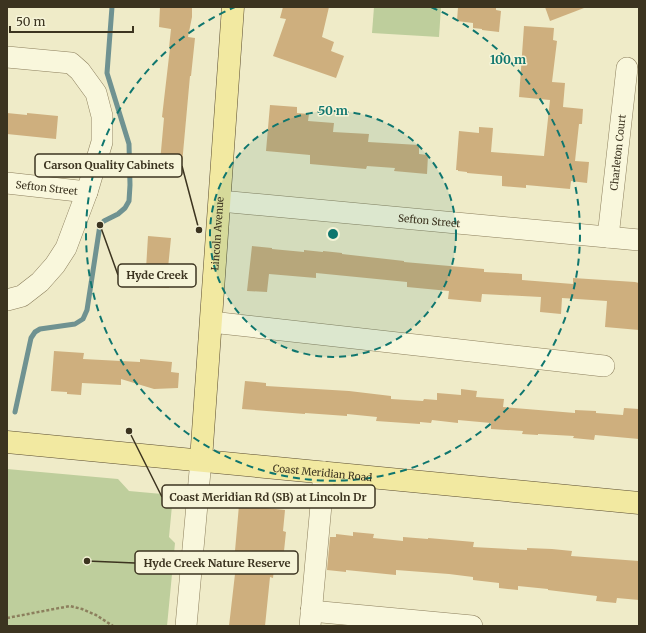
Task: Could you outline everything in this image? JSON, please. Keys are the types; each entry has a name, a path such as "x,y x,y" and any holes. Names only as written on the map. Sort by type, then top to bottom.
{"main road":[{"name":"Lincoln Avenue","path":"201,460 233,7"},
{"name":"Coast Meridian Road","path":"7,442 639,503"}],"street":[{"path":"7,58 71,63 80,71 96,93 102,116 102,142 87,192 66,248 55,265 40,282 22,296 7,300"},
{"name":"Charleton Court","path":"608,237 627,68"},
{"name":"Sefton Street","path":"7,183 87,192"},
{"name":"Sefton Street","path":"220,201 639,240"},
{"path":"211,322 604,366"},
{"path":"186,626 201,460"},
{"path":"324,472 310,619 472,626"}],"path":[{"path":"7,618 70,606 96,615 113,626"}],"green space":[{"path":"374,7 441,7 439,37 372,33"},
{"path":"7,469 118,479 129,491 173,495 169,537 175,543 167,626 7,626"}],"building":[{"path":"160,7 192,7 192,17 188,37 195,38 182,164 160,162 164,118 162,117 171,29 159,27"},
{"path":"283,7 329,7 322,37 334,42 331,51 344,56 336,78 273,56 286,19 280,18"},
{"path":"458,7 496,7 496,10 501,11 499,32 473,28 473,23 457,21"},
{"path":"545,7 584,7 584,8 550,21"},
{"path":"524,26 554,28 553,40 557,41 552,82 565,83 563,107 583,109 582,124 579,124 575,161 589,162 587,183 571,181 570,189 526,185 526,188 502,186 502,176 467,173 456,170 459,131 479,133 479,127 493,128 491,152 544,156 550,100 519,97"},
{"path":"270,105 297,107 297,113 309,114 308,121 334,123 333,132 369,134 368,142 419,145 419,154 428,155 427,174 394,171 395,168 367,166 366,169 310,164 310,155 266,151"},
{"path":"7,113 58,116 56,139 7,134"},
{"path":"148,236 171,238 168,268 171,268 169,288 146,287 148,269 146,269"},
{"path":"252,246 304,252 304,250 323,251 404,262 484,269 484,272 522,274 522,280 573,284 573,278 635,282 639,283 639,330 605,327 607,301 562,298 561,314 540,312 541,297 482,294 481,302 448,299 449,291 407,287 407,282 316,273 316,278 269,274 267,292 247,291"},
{"path":"54,351 84,353 83,359 140,362 140,359 172,362 171,372 179,373 178,388 154,389 121,379 121,385 82,383 81,395 51,391"},
{"path":"245,381 266,383 266,386 349,391 391,396 391,399 423,401 424,399 437,400 437,393 461,395 461,389 477,391 476,397 504,399 503,407 575,413 575,410 623,415 624,408 639,409 639,439 595,435 594,440 573,438 574,436 522,434 523,431 491,429 491,423 458,420 458,423 432,420 431,423 420,422 420,424 376,421 377,417 347,414 347,416 242,409"},
{"path":"239,505 285,510 283,531 286,532 282,570 274,569 273,578 270,577 265,626 229,626 235,574 233,574"},
{"path":"353,532 374,534 373,538 403,541 403,537 428,538 474,542 473,547 527,550 527,548 552,549 572,551 571,556 639,561 639,600 617,598 616,603 596,601 597,596 548,589 518,586 518,590 499,588 499,583 473,580 473,577 449,574 396,570 396,575 346,570 346,572 327,570 330,537 336,537 336,534 353,536"}],"waterway":[{"path":"15,412 31,338 35,332 40,329 75,324 83,319 87,310 100,225 104,221 118,214 125,208 129,201 129,144 107,73 112,7"}],"place":[{"name":"Hyde Creek","path":"100,225"},
{"name":"Carson Quality Cabinets","path":"199,230"},
{"name":"Coast Meridian Rd (SB) at Lincoln Dr","path":"129,431"},
{"name":"Hyde Creek Nature Reserve","path":"87,561"}]}
